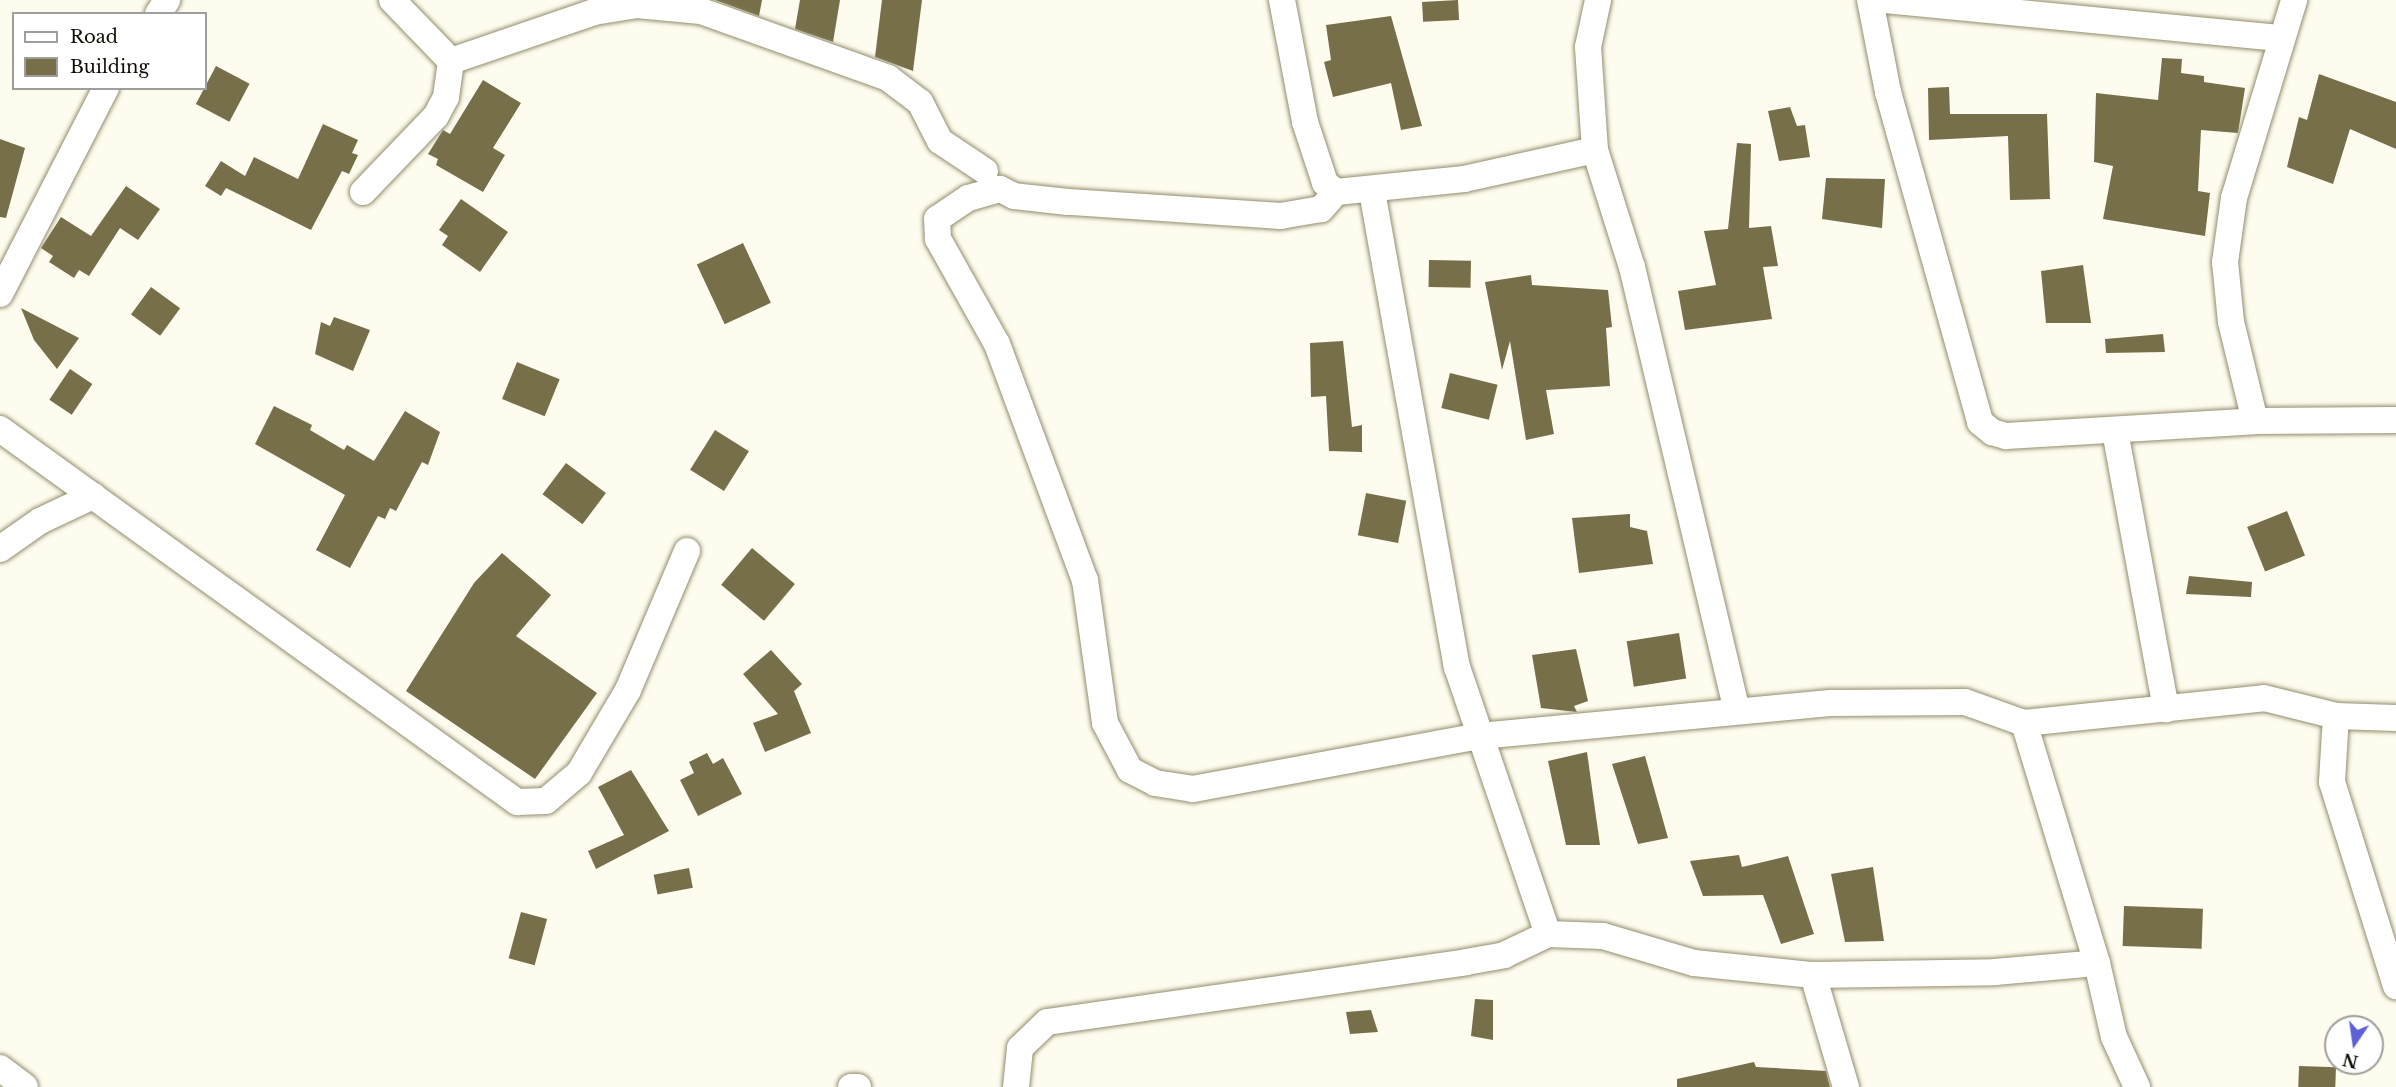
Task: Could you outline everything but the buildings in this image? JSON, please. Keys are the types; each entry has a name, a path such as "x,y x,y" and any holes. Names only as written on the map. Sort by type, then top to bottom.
{"street":[{"path":"392,0 451,61"},
{"path":"1282,0 1305,122 1325,183 1336,192 1372,191 1464,179 1595,150"},
{"path":"1598,0 1588,47 1595,150 1632,267 1737,710"},
{"path":"1870,0 1888,92 1980,422 2006,436 2255,421 2396,420"},
{"path":"1885,0 2279,38"},
{"path":"2255,421 2231,322 2225,262 2234,198 2279,38 2295,0"},
{"path":"451,61 594,12 637,5 701,12 888,78 920,102 940,141 984,171"},
{"path":"363,192 436,116 446,97 451,61"},
{"path":"0,294 105,90"},
{"path":"1336,192 1321,209 1281,216 1068,202 1014,196 1000,189 968,198 937,219 938,239 997,344 1085,580 1105,723 1130,770 1155,783 1193,789 1480,736 1737,710 1928,698 1965,702 2024,723 2264,698 2336,716 2396,718"},
{"path":"1372,191 1456,667 1548,934"},
{"path":"0,429 517,802 546,801 579,773 628,690 687,551"},
{"path":"2115,431 2166,709"},
{"path":"0,549 40,521 93,496"},
{"path":"2336,716 2332,782 2396,986"},
{"path":"2024,723 2097,963 2114,1037 2137,1087"},
{"path":"1008,1086 1020,1048 1047,1022 1485,959 1548,934 1603,936 1694,963 1813,975 1995,972 2097,963"},
{"path":"1813,975 1846,1087"},
{"path":"0,1068 25,1087"},
{"path":"851,1087 858,1087"}]}
